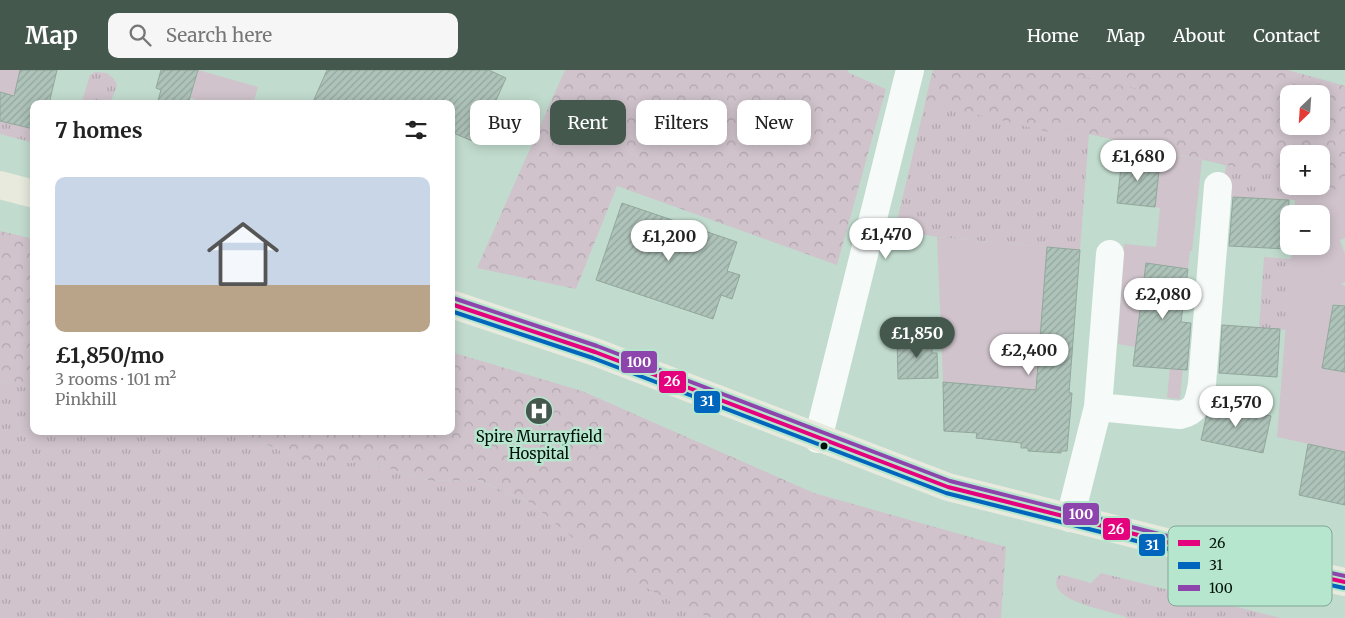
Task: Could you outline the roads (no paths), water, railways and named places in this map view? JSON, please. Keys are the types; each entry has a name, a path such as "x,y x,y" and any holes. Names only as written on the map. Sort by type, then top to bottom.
{"main road":[{"path":"0,185 30,193"},
{"path":"455,305 595,352 818,439 948,487 1168,542"},
{"path":"1332,579 1345,582"}],"street":[{"path":"818,439 910,70"},
{"path":"1098,407 1180,415 1193,410 1197,405 1202,384 1218,186"},
{"path":"1070,518 1098,407 1110,254"}],"place":[{"name":"Spire Murrayfield Hospital","path":"539,411"}]}
